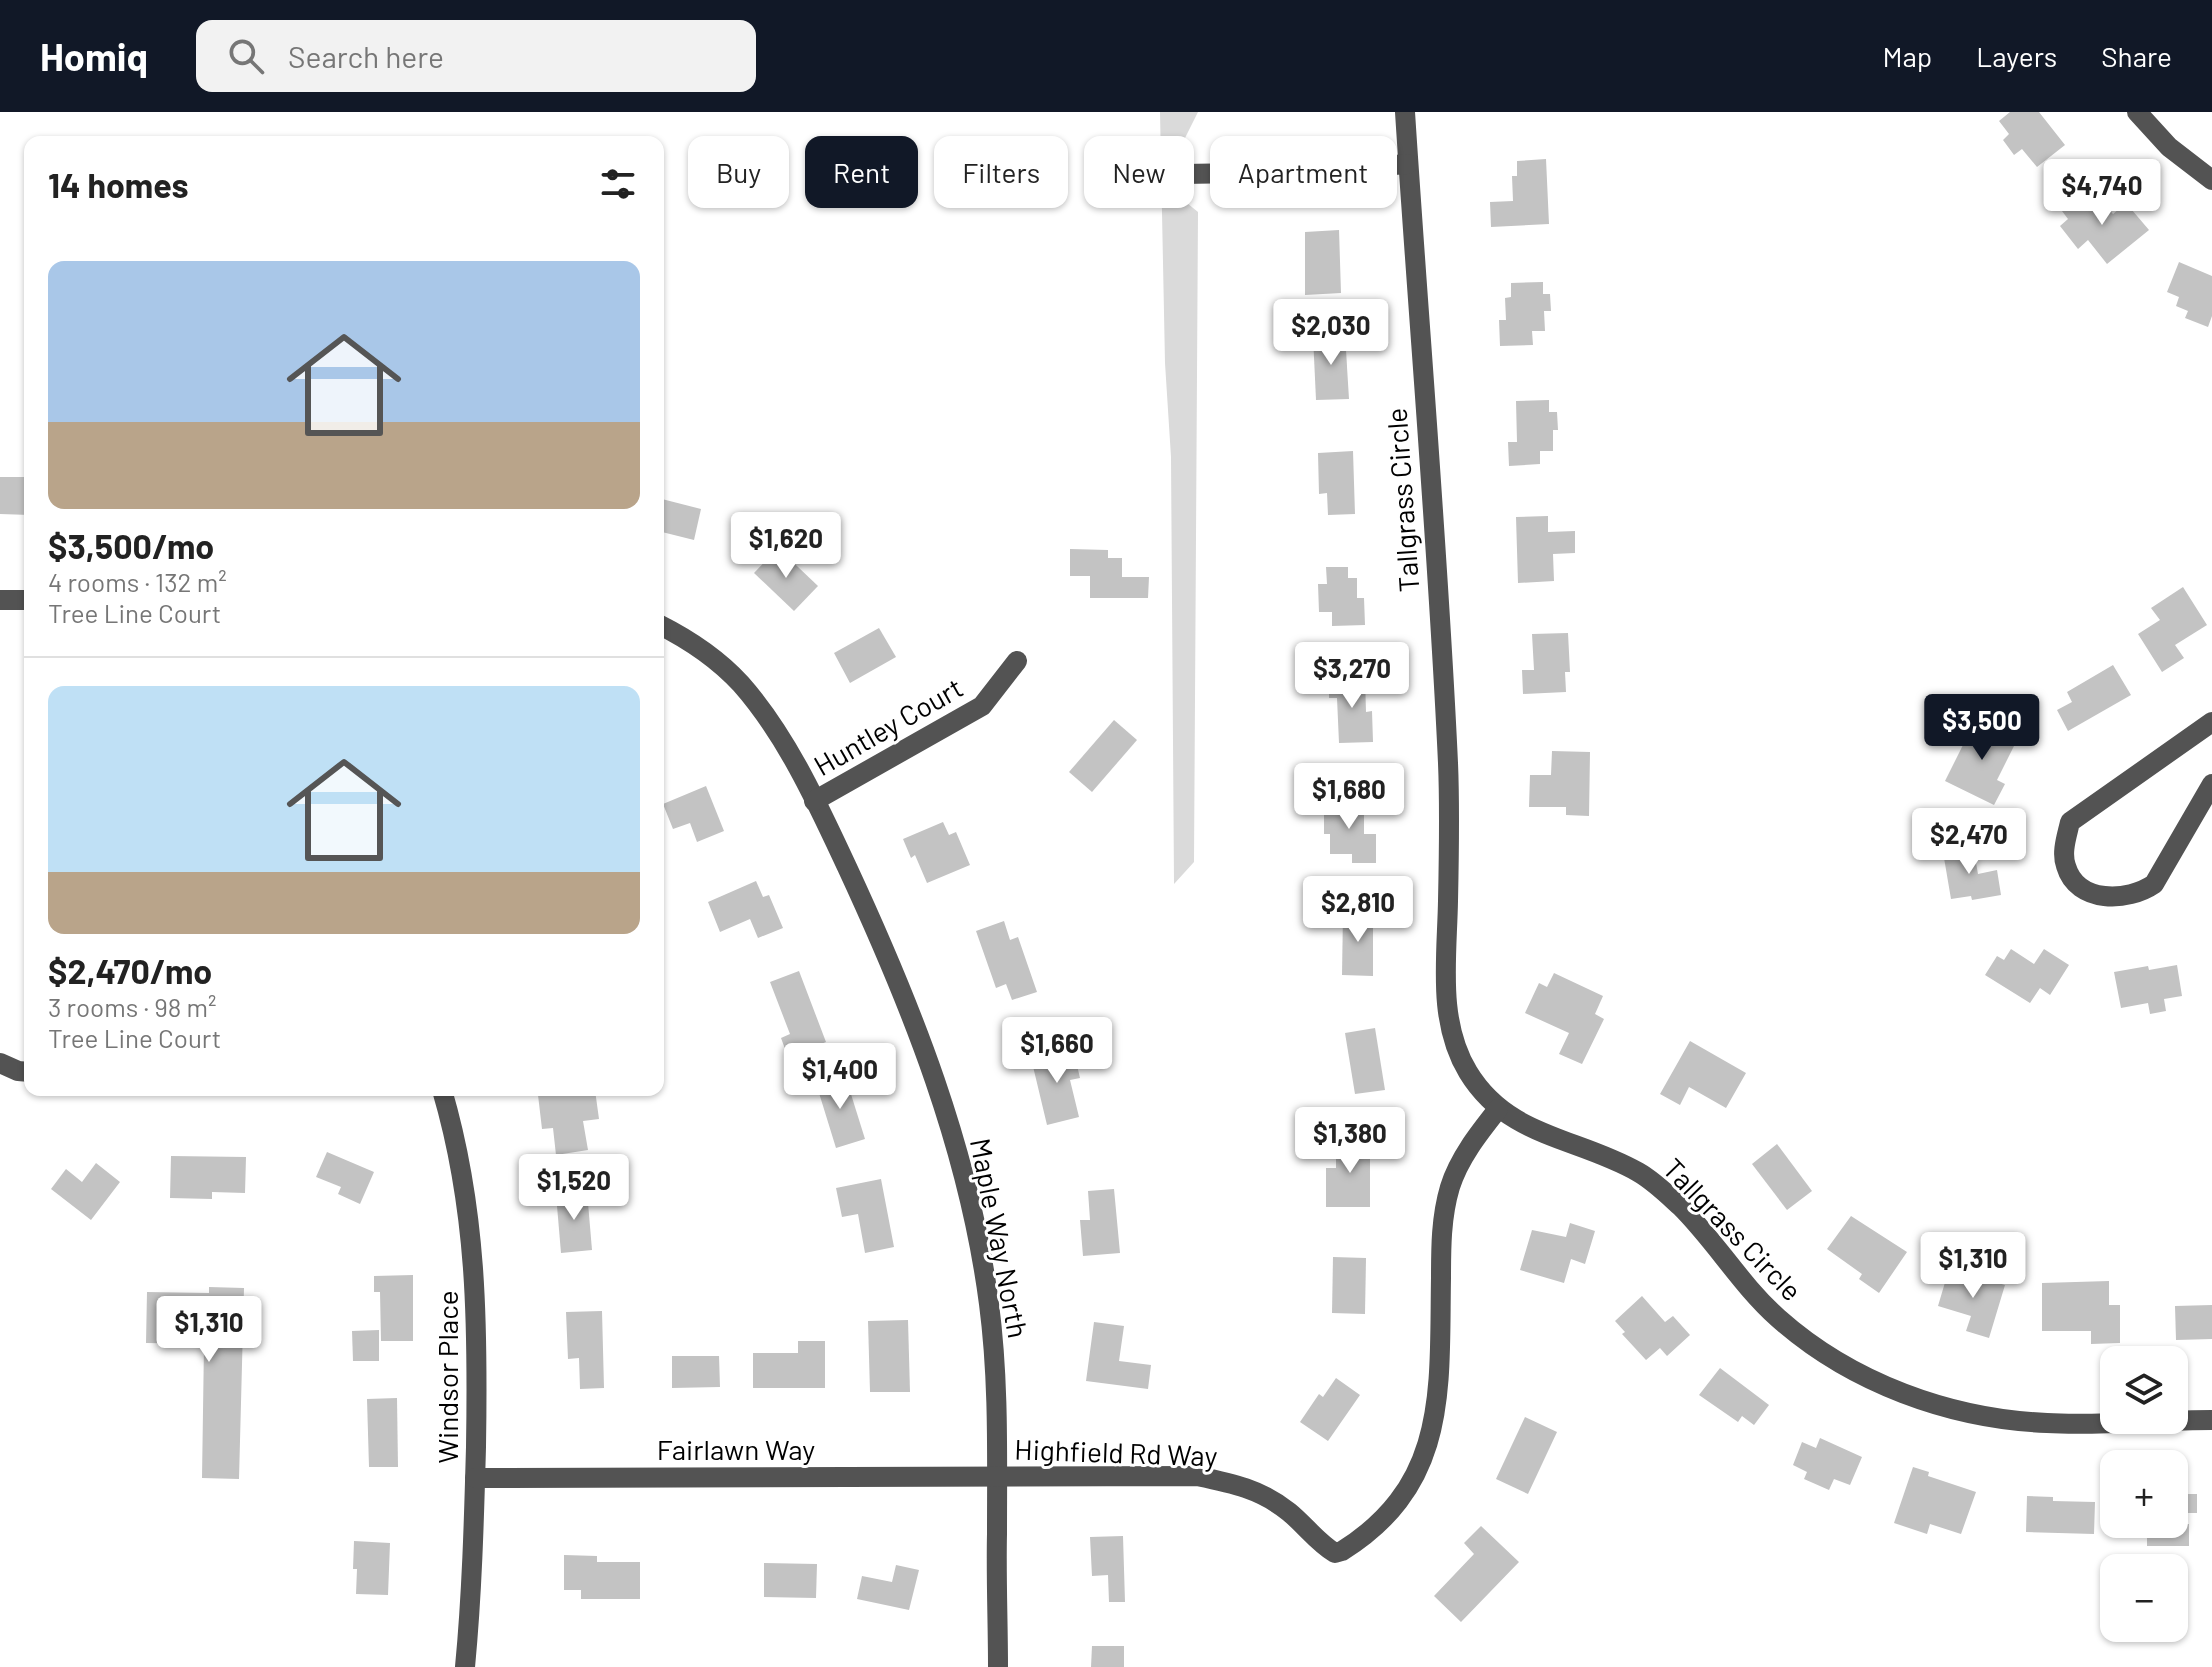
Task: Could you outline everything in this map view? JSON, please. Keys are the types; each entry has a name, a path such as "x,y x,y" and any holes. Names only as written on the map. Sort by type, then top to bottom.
{"street":[{"name":"Tallgrass Circle","path":"1405,112 1448,765 1447,1006 1457,1052 1480,1089 1498,1109 1528,1128 1586,1149 1641,1174 1684,1210 1754,1296 1808,1341 1861,1374 1947,1409 2016,1421 2077,1424 2212,1420"},
{"path":"2137,112 2169,147 2212,180"},
{"path":"1194,174 1294,172 1408,164"},
{"path":"0,600 24,600"},
{"name":"Maple Way North","path":"664,627 694,644 739,682 777,734 814,801 874,926 942,1097 965,1177 989,1303 998,1425 998,1667"},
{"name":"Huntley Court","path":"814,801 982,706 1017,661"},
{"path":"2212,722 2084,809 2070,822 2064,843 2066,867 2079,886 2102,896 2122,898 2140,893 2154,884 2212,784"},
{"path":"0,1063 24,1072"},
{"name":"Windsor Place","path":"443,1096 468,1211 476,1282 475,1478 465,1667"},
{"name":"Highfield Rd Way","path":"998,1476 1197,1476 1245,1486 1268,1498 1335,1553 1356,1542 1399,1501 1425,1456 1434,1425 1439,1377 1444,1216 1450,1186 1463,1159 1498,1109"},
{"name":"Fairlawn Way","path":"475,1478 998,1476"}],"shaded area":[{"path":"1160,112 1198,112 1186,136 1160,136"},
{"path":"1162,208 1193,208 1198,212 1194,862 1174,884 1171,457 1165,363"}],"building":[{"path":"2010,112 2039,112 2065,145 2037,167 2022,149 2014,155 2003,140 2009,134 1999,121"},
{"path":"1546,159 1549,224 1491,227 1490,202 1513,201 1512,176 1517,176 1517,161"},
{"path":"2085,193 2097,208 2104,203 2113,214 2126,203 2149,230 2107,264 2088,240 2078,249 2060,226 2068,219 2062,211"},
{"path":"1339,230 1341,293 1305,295 1305,232"},
{"path":"2179,262 2212,276 2212,316 2208,327 2185,318 2188,311 2176,306 2179,297 2167,292"},
{"path":"1543,282 1543,294 1550,294 1551,311 1544,311 1545,331 1532,331 1533,345 1500,346 1499,320 1506,320 1505,298 1511,297 1511,283"},
{"path":"1345,334 1349,399 1316,400 1313,336"},
{"path":"1549,400 1549,412 1557,412 1558,430 1553,430 1553,451 1540,451 1540,464 1509,466 1508,442 1517,442 1516,401"},
{"path":"1353,451 1355,514 1328,515 1327,493 1319,494 1318,453"},
{"path":"0,477 24,477 24,515 0,514"},
{"path":"664,500 701,509 694,540 664,532"},
{"path":"1548,516 1548,532 1575,531 1575,553 1553,554 1554,581 1518,583 1516,517"},
{"path":"778,548 818,586 794,611 754,573"},
{"path":"1070,549 1108,550 1108,558 1122,558 1122,577 1149,577 1148,598 1090,598 1090,576 1070,576"},
{"path":"1326,567 1348,567 1348,578 1357,578 1357,598 1364,598 1365,625 1332,626 1332,612 1319,612 1318,584 1327,584"},
{"path":"2183,587 2207,625 2175,645 2184,658 2162,672 2138,634 2160,620 2151,608"},
{"path":"879,628 896,657 850,683 834,653"},
{"path":"1568,633 1570,672 1565,672 1566,692 1523,694 1522,670 1534,670 1532,634"},
{"path":"2113,665 2131,695 2068,731 2057,710 2072,702 2067,692"},
{"path":"1365,678 1366,712 1372,711 1373,742 1339,743 1337,698 1329,698 1329,679"},
{"path":"1976,719 2017,740 1997,780 2005,784 1994,805 1945,781"},
{"path":"1114,720 1137,740 1092,792 1069,772"},
{"path":"1552,751 1590,752 1589,816 1566,815 1566,807 1529,807 1530,775 1551,775"},
{"path":"706,786 724,831 697,842 690,823 673,829 664,804"},
{"path":"1324,801 1364,801 1364,834 1376,834 1376,863 1352,863 1352,854 1330,854 1330,834 1324,834"},
{"path":"943,822 949,835 956,832 970,865 927,883 915,855 911,858 903,839"},
{"path":"1973,846 1978,874 1997,870 2001,895 1972,900 1971,896 1951,899 1943,852"},
{"path":"756,881 763,897 769,895 783,928 758,938 750,919 720,932 708,902"},
{"path":"1343,913 1373,913 1373,976 1342,975"},
{"path":"1004,921 1010,940 1018,937 1037,992 1012,1000 1006,984 996,988 976,931"},
{"path":"2011,949 2034,964 2044,949 2069,965 2050,995 2040,988 2030,1003 1985,975 1997,956 2004,960"},
{"path":"2177,965 2182,996 2164,999 2166,1011 2150,1014 2148,1003 2121,1008 2114,972"},
{"path":"799,971 826,1042 788,1057 781,1038 790,1034 770,982"},
{"path":"1554,973 1603,996 1595,1014 1604,1019 1582,1064 1559,1054 1569,1033 1525,1013 1539,983 1547,987"},
{"path":"1375,1028 1385,1090 1355,1094 1345,1033"},
{"path":"1690,1041 1746,1073 1726,1108 1689,1087 1680,1105 1660,1094"},
{"path":"1073,1048 1080,1078 1070,1080 1079,1117 1047,1125 1031,1058"},
{"path":"839,1073 845,1093 850,1091 865,1139 836,1148 815,1080"},
{"path":"538,1096 596,1096 599,1119 583,1121 588,1150 556,1155 553,1128 542,1129"},
{"path":"1336,1139 1370,1139 1370,1207 1326,1207 1326,1168 1336,1168"},
{"path":"1777,1144 1812,1191 1787,1210 1752,1164"},
{"path":"327,1152 374,1172 360,1204 338,1194 341,1187 316,1177"},
{"path":"171,1156 246,1157 245,1193 212,1192 212,1199 170,1198"},
{"path":"96,1163 120,1182 91,1220 51,1189 66,1169 82,1182"},
{"path":"881,1179 894,1247 865,1253 858,1214 842,1217 836,1188"},
{"path":"1114,1189 1120,1253 1083,1256 1080,1220 1090,1220 1088,1191"},
{"path":"587,1191 592,1250 561,1253 556,1194"},
{"path":"1851,1216 1907,1252 1879,1293 1859,1279 1862,1274 1827,1249"},
{"path":"1570,1223 1595,1231 1585,1264 1571,1259 1564,1283 1520,1270 1532,1230 1566,1237"},
{"path":"1333,1257 1366,1258 1365,1314 1332,1313"},
{"path":"1949,1269 2005,1285 1989,1338 1966,1331 1971,1316 1938,1306"},
{"path":"413,1275 413,1341 381,1341 380,1292 374,1292 374,1276"},
{"path":"2109,1281 2109,1305 2120,1305 2120,1343 2091,1344 2091,1331 2042,1331 2042,1283"},
{"path":"209,1287 244,1288 239,1479 202,1478 204,1344 146,1343 147,1292 209,1293"},
{"path":"1642,1296 1665,1322 1673,1316 1690,1335 1667,1356 1660,1348 1646,1360 1622,1334 1625,1332 1615,1321"},
{"path":"2212,1305 2212,1339 2176,1340 2175,1306"},
{"path":"602,1311 604,1388 580,1389 579,1358 568,1359 566,1312"},
{"path":"908,1320 910,1392 870,1392 868,1321"},
{"path":"1094,1322 1124,1326 1119,1361 1151,1365 1148,1389 1086,1381"},
{"path":"379,1330 379,1361 353,1361 352,1331"},
{"path":"798,1341 825,1341 825,1388 753,1388 753,1353 798,1353"},
{"path":"672,1356 719,1356 720,1387 672,1388"},
{"path":"1720,1368 1769,1405 1754,1425 1742,1416 1738,1422 1699,1395"},
{"path":"1336,1378 1360,1395 1328,1441 1300,1422 1319,1394 1323,1397"},
{"path":"397,1398 398,1467 369,1467 367,1399"},
{"path":"1525,1417 1557,1432 1528,1494 1496,1479"},
{"path":"1820,1438 1862,1457 1850,1485 1834,1479 1829,1490 1804,1479 1807,1472 1793,1465 1802,1442 1816,1448"},
{"path":"1913,1467 1929,1472 1928,1476 1976,1492 1961,1534 1930,1524 1927,1534 1894,1523"},
{"path":"2188,1494 2197,1494 2197,1513 2188,1513"},
{"path":"2027,1496 2053,1497 2053,1501 2095,1502 2094,1534 2026,1532"},
{"path":"2189,1524 2189,1546 2147,1546 2147,1538 2188,1538"},
{"path":"1481,1526 1519,1562 1461,1622 1434,1596 1474,1554 1464,1543"},
{"path":"1123,1536 1125,1602 1109,1602 1108,1575 1092,1576 1090,1537"},
{"path":"354,1541 390,1543 388,1595 356,1594"},
{"path":"564,1555 597,1556 597,1562 640,1562 640,1599 581,1599 581,1590 564,1590"},
{"path":"764,1563 817,1564 816,1598 764,1597"},
{"path":"896,1565 919,1570 909,1610 857,1599 862,1576 892,1582"},
{"path":"1092,1646 1124,1646 1124,1667 1091,1667"}]}
